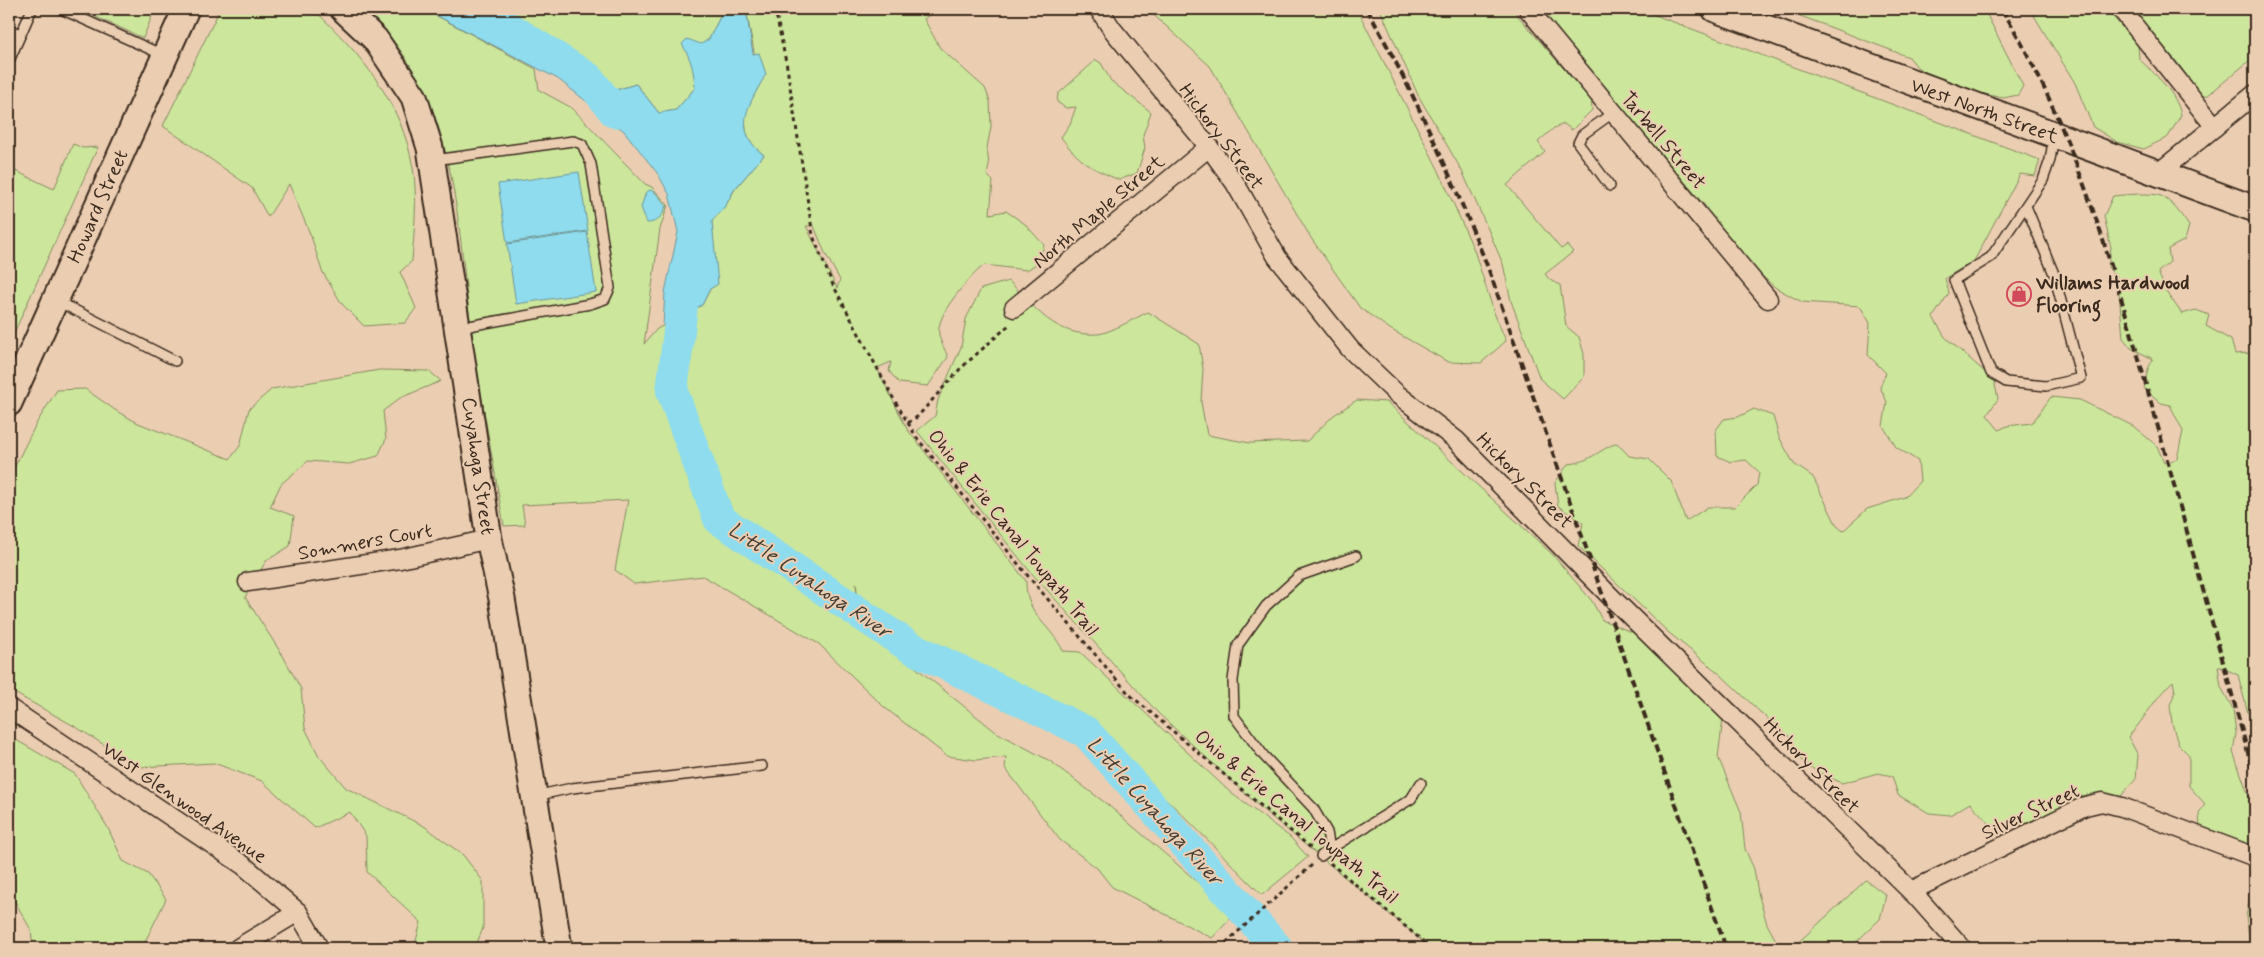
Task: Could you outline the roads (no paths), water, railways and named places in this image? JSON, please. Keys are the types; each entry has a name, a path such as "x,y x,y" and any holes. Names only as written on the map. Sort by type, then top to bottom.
{"street":[{"name":"Howard Street","path":"9,403 186,9"},
{"name":"Cuyahoga Street","path":"343,9 375,39 414,97 432,160 489,539 502,599 559,948"},
{"name":"Hickory Street","path":"1099,9 1112,29 1209,147 1235,183 1277,257 1350,349 1397,394 1456,440 1612,598 1911,891 1962,948"},
{"name":"Tarbell Street","path":"1528,9 1768,299"},
{"name":"West North Street","path":"1715,9 2255,209"},
{"path":"2121,9 2214,127"},
{"path":"2157,174 2255,94"},
{"name":"North Maple Street","path":"1014,308 1209,147"},
{"name":"Sommers Court","path":"248,582 400,559 489,539"},
{"name":"West Glenwood Avenue","path":"9,708 243,865 298,912 319,948"},
{"name":"Silver Street","path":"1911,891 2085,806 2102,802 2122,807 2255,857"},
{"path":"238,948 298,912"}],"lane":[{"path":"9,61 32,9"},
{"path":"61,9 165,56"},
{"path":"9,30 21,34"},
{"path":"1610,186 1578,143 1582,135 1614,112"},
{"path":"2026,206 2054,274 2081,378 2046,386 2006,382 1991,373 1954,280 1991,257 2043,180 2050,160 2054,136"},
{"path":"432,160 573,141 582,144 591,164 604,247 610,288 605,299 546,313 458,328"},
{"path":"55,300 175,361"},
{"path":"1330,849 1327,832 1313,808 1270,763 1234,716 1233,680 1238,645 1266,606 1299,576 1356,556"},
{"path":"534,796 572,788 762,766"},
{"path":"1321,856 1411,799 1421,783"}],"water":[{"path":"424,9 478,9 588,78 616,90 636,84 659,113 676,110 695,88 692,65 682,44 687,39 701,44 709,39 724,9 746,9 753,54 759,53 766,74 749,106 745,126 754,145 764,155 734,190 726,205 712,221 718,284 710,289 702,305 663,326 665,292 678,232 669,194 658,174 624,131 558,79"},
{"path":"579,172 588,231 507,243 498,184"},
{"path":"650,190 655,192 666,205 660,218 654,222 647,223 641,207 646,192"},
{"path":"587,232 596,292 516,304 507,244"}],"waterway":[{"name":"Little Cuyahoga River","path":"479,9 588,78 615,112"},
{"name":"Little Cuyahoga River","path":"686,271 672,391 719,519 910,647 1086,732 1277,948"}],"railway":[{"path":"1367,9 1385,41 1433,139 1490,273 1726,948"},
{"path":"2002,9 2029,57 2074,157 2110,261 2255,778"}],"place":[{"name":"Willams Hardwood Flooring","path":"2019,294"}]}
